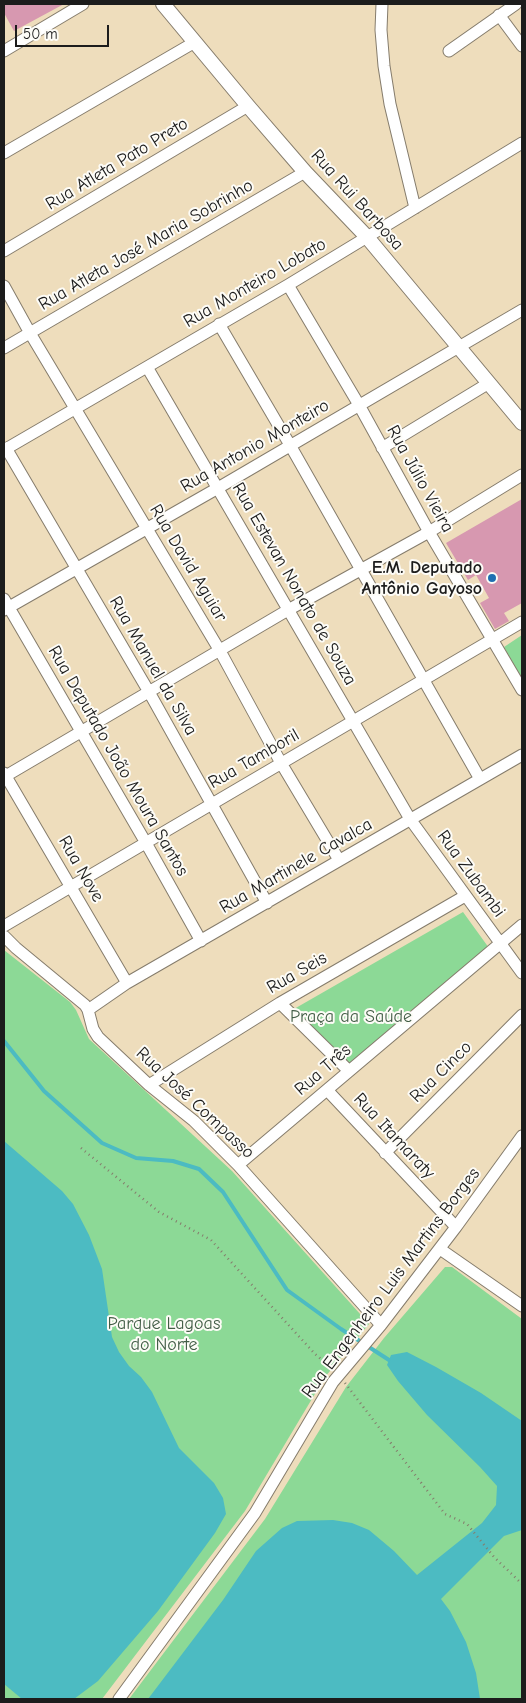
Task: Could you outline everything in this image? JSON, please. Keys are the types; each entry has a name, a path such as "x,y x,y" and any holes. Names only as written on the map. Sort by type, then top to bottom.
{"street":[{"path":"4,51 83,4"},
{"name":"Rua Rui Barbosa","path":"163,4 305,172 367,237 522,423"},
{"path":"382,4 381,30 390,104 415,208"},
{"path":"449,51 516,4"},
{"path":"499,15 522,46"},
{"path":"4,154 195,42"},
{"name":"Rua Atleta Pato Preto","path":"4,251 248,106"},
{"name":"Rua Monteiro Lobato","path":"5,449 288,285 522,143"},
{"name":"Rua Atleta José Maria Sobrinho","path":"4,348 305,172"},
{"name":"Rua Júlio Vieira","path":"288,285 522,690"},
{"name":"Rua David Aguiar","path":"4,286 30,333 220,651 282,764 339,860"},
{"name":"Rua Antonio Monteiro","path":"5,606 77,569 522,310"},
{"path":"218,324 290,445 480,779"},
{"name":"Rua Estevan Nonato de Souza","path":"147,367 354,720 410,820"},
{"path":"382,448 489,383"},
{"name":"Rua Manuel da Silva","path":"5,449 149,692 266,903"},
{"path":"4,775 288,610 429,532 522,475"},
{"name":"Rua Deputado João Moura Santos","path":"5,606 146,843 201,942"},
{"name":"Rua Tamboril","path":"4,926 70,885 282,764 522,622"},
{"name":"Rua Martinele Cavalca","path":"88,1010 127,983 201,942 522,754"},
{"name":"Rua Nove","path":"4,775 127,983"},
{"name":"Rua Zubambi","path":"410,820 522,973"},
{"name":"Rua Seis","path":"149,1085 280,1003 465,896"},
{"name":"Rua Três","path":"238,1165 522,925"},
{"name":"Rua José Compasso","path":"4,936 80,1001 88,1010 93,1029 98,1037 149,1085 194,1121 238,1165 377,1330"},
{"path":"280,1003 349,1071"},
{"name":"Rua Cinco","path":"385,1153 522,1015"},
{"name":"Rua Itamaraty","path":"327,1090 456,1227"},
{"name":"Rua Engenheiro Luis Martins Borges","path":"119,1699 254,1513 333,1382 377,1330 440,1249 522,1136"},
{"path":"440,1249 522,1304"}],"path":[{"path":"81,1148 159,1212 210,1240 315,1354 339,1375 445,1514 467,1524 494,1557 522,1584"}],"green space":[{"path":"522,635 522,679 504,647"},
{"name":"Praça da Saúde","path":"463,912 489,948 349,1066 294,1009"},
{"name":"Parque Lagoas do Norte","path":"4,950 70,1002 76,1010 89,1039 232,1171 369,1324 325,1377 245,1511 102,1699 4,1699"},
{"path":"445,1267 452,1267 522,1319 522,1699 129,1699 265,1519 346,1387 384,1338"}],"water":[{"path":"4,1141 62,1191 73,1204 89,1235 102,1269 112,1337 119,1352 152,1392 179,1448 214,1483 223,1498 226,1514 215,1533 158,1611 98,1681 74,1699 22,1699 4,1684"},
{"path":"407,1352 481,1393 522,1421 522,1530 504,1536 441,1599 450,1611 466,1642 476,1673 480,1699 148,1699 223,1600 256,1551 282,1528 297,1521 333,1520 352,1523 369,1530 394,1551 417,1575 482,1523 496,1505 497,1486 427,1415 387,1365 391,1355"}],"building":[{"path":"4,4 64,4 14,31 4,13"},
{"name":"E.M. Deputado Antônio Gayoso","path":"522,499 522,603 504,613 509,621 495,629 480,603 489,598 476,575 468,580 446,543"}],"waterway":[{"path":"4,1041 44,1091 102,1143 136,1158 173,1161 199,1169 223,1192 287,1290 341,1329 389,1360"}],"place":[{"name":"E.M. Deputado Antônio Gayoso","path":"492,578"}]}
